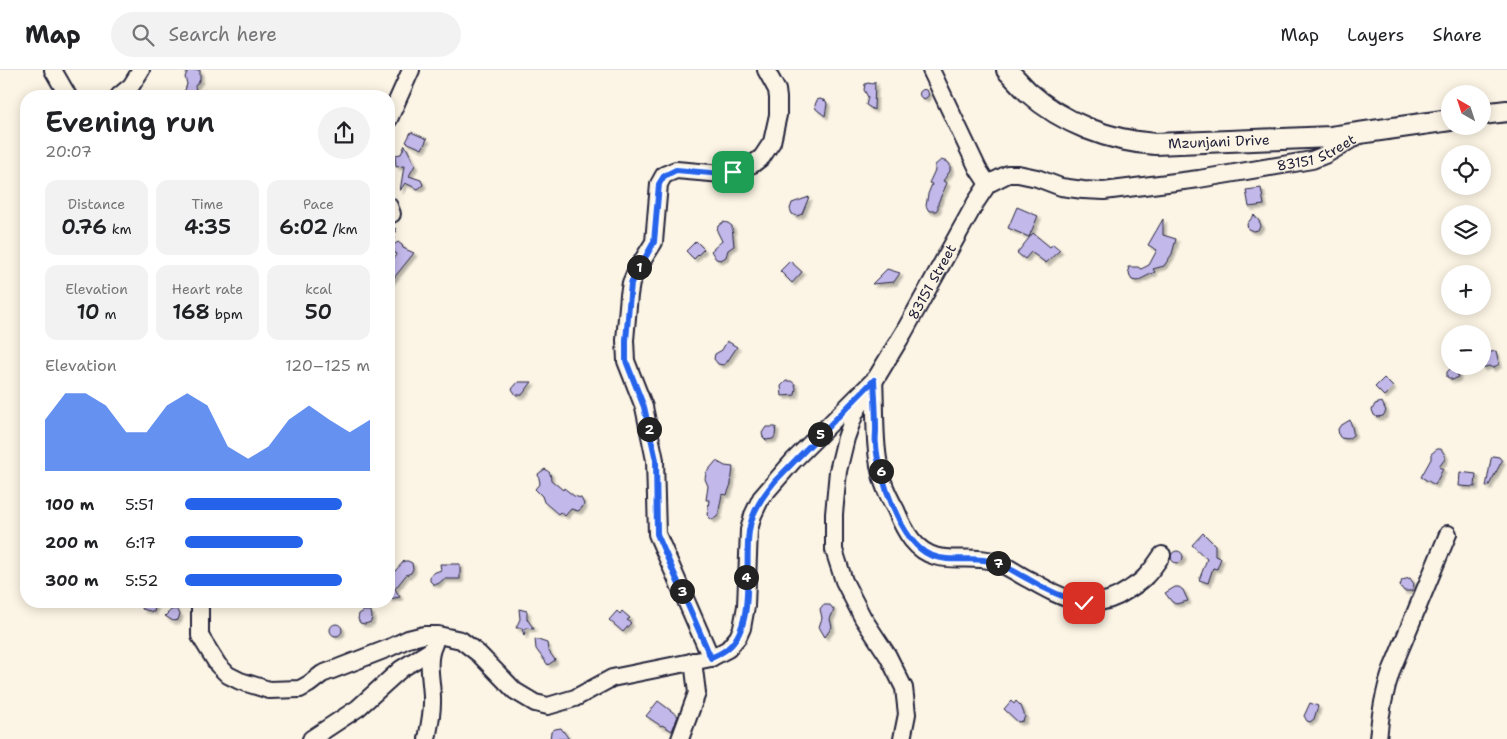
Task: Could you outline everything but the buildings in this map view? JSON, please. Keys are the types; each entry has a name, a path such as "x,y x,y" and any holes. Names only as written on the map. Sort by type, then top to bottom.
{"main road":[{"name":"Mzunjani Drive","path":"1007,70 1029,93 1053,111 1083,126 1117,139 1135,143 1155,144 1360,134 1441,121"},
{"path":"1491,113 1507,111"}],"street":[{"path":"53,70 65,90"},
{"path":"126,90 141,70"},
{"path":"395,106 411,70"},
{"path":"711,658 657,534 656,460 644,407 626,361 628,295 636,271 654,242 659,184 664,176 676,170 722,174 733,172 762,157 772,142 778,115 778,98 766,70"},
{"path":"931,70 978,169 988,184"},
{"name":"83151 Street","path":"902,739 906,714 904,688 888,656 863,618 844,581 834,550 834,514 838,472 846,438 855,413 904,332 976,202 988,184 1008,174 1018,174 1061,186 1104,191 1312,160 1327,154 1360,134"},
{"path":"200,608 200,636 218,665 228,675 240,681 269,690 300,689 322,674 408,639 424,635 438,635 461,640 479,654 515,691 535,703 548,706 575,698 612,678 711,658 728,649 742,628 746,606 749,530 753,515 761,498 787,468 874,380"},
{"path":"874,380 876,444 883,483 911,539 925,552 952,560 978,559 993,561 1062,597 1084,603 1114,599 1146,577 1162,555"},
{"path":"1378,739 1379,719 1392,669 1448,534"},
{"path":"426,739 432,704 430,651 438,635"},
{"path":"311,739 358,708 401,669 430,651"},
{"path":"680,739 697,693 693,661"}],"route":[{"path":"733,172 722,174 676,170 668,173 661,179 654,242 636,271 628,295 626,361 644,407 656,460 657,534 711,658 728,649 738,637 742,628 746,606 749,530 753,515 761,498 794,461 874,380 876,444 883,483 903,525 911,539 920,549 930,555 952,560 978,559 993,561 1062,597 1084,603"}]}
